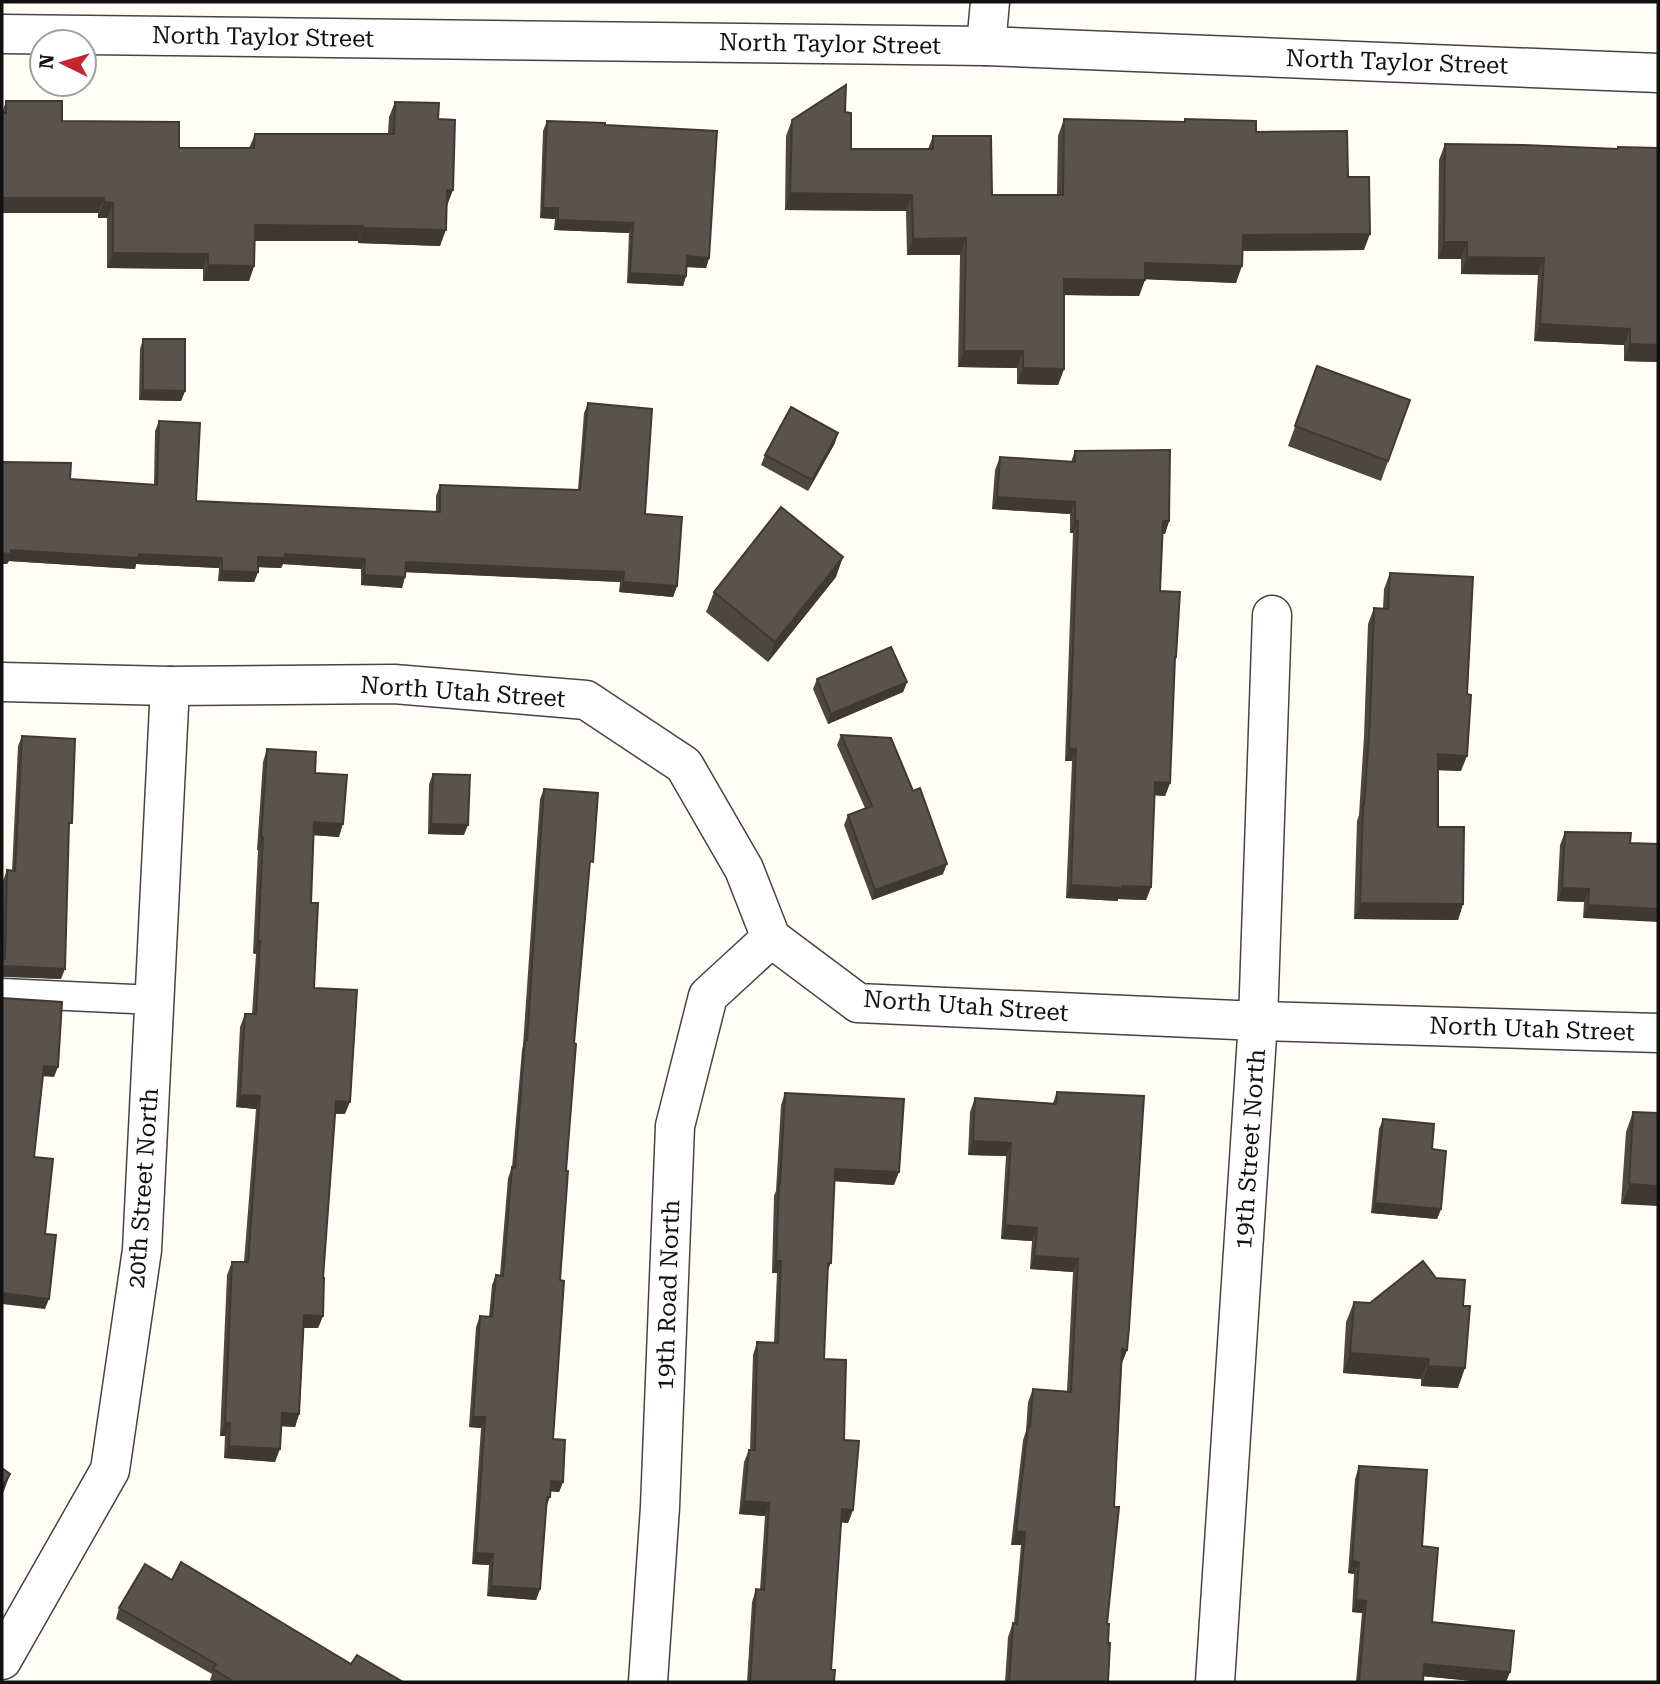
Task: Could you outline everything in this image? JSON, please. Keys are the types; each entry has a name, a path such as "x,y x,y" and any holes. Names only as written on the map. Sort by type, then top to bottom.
{"street":[{"path":"986,46 990,2"},
{"name":"North Taylor Street","path":"2,34 986,46 1658,73"},
{"name":"19th Street North","path":"1215,1682 1258,1021 1272,615"},
{"name":"North Utah Street","path":"2,682 170,686 394,684 586,701 684,765 744,869 771,939 858,1003 1258,1021 1658,1033"},
{"name":"20th Street North","path":"2,1660 110,1470 142,1250 170,686"},
{"name":"19th Road North","path":"648,1682 660,1507 675,1126 708,996 771,939"},
{"path":"2,1677 11,1682"}],"lane":[{"path":"2,993 155,1000"}],"building":[{"path":"846,85 845,112 851,113 851,149 933,149 933,136 991,136 992,195 1063,195 1064,119 1256,121 1256,132 1347,131 1348,177 1369,177 1370,234 1243,235 1242,266 1145,263 1145,280 1064,279 1064,369 1023,368 1023,351 964,351 966,238 913,239 912,195 790,193 792,120"},
{"path":"6,101 62,101 62,121 179,122 179,148 254,148 255,134 394,134 395,102 439,103 438,119 455,120 453,190 447,190 446,230 255,225 254,266 208,265 208,254 113,253 113,203 104,202 104,198 2,198 2,113 6,113"},
{"path":"547,121 717,131 709,258 687,256 686,276 630,273 633,223 558,220 558,208 543,208"},
{"path":"1445,144 1658,148 1658,345 1630,344 1630,329 1540,324 1544,258 1467,257 1467,242 1444,242"},
{"path":"143,339 185,339 185,391 143,390"},
{"path":"1317,366 1410,400 1388,461 1295,426"},
{"path":"588,403 652,409 645,514 682,517 677,586 623,582 624,572 406,562 405,577 364,575 365,559 285,554 285,558 258,557 258,572 222,571 222,558 139,554 138,558 11,550 11,554 2,553 2,462 71,463 70,479 157,485 159,421 200,423 196,501 440,512 440,485 580,490"},
{"path":"791,407 838,433 812,480 765,455"},
{"path":"1170,450 1169,521 1163,521 1160,591 1180,592 1170,783 1155,782 1151,887 1071,885 1076,749 1069,748 1078,521 1075,521 1075,502 997,497 1000,457 1075,462 1075,451"},
{"path":"781,507 843,557 775,642 714,592"},
{"path":"1390,573 1473,577 1467,756 1438,754 1438,827 1464,827 1463,904 1360,903 1374,608 1388,609"},
{"path":"891,647 907,682 831,714 817,679"},
{"path":"841,735 891,738 913,791 920,788 947,864 875,890 848,815 872,806"},
{"path":"22,736 75,739 72,823 69,823 65,969 2,967 2,959 5,959 7,870 15,871"},
{"path":"267,749 316,752 315,773 347,775 343,824 314,822 311,903 318,903 314,988 357,990 350,1102 336,1101 323,1278 323,1316 304,1315 299,1414 282,1413 280,1449 229,1446 230,1423 225,1423 232,1262 248,1262 260,1096 240,1095 245,1014 256,1014 261,837"},
{"path":"433,774 470,775 468,825 431,824"},
{"path":"544,789 598,793 574,1043 560,1280 564,1281 553,1439 565,1440 563,1482 551,1481 550,1497 547,1497 540,1589 491,1586 493,1554 476,1553 485,1417 473,1417 480,1316 492,1317 496,1275 503,1276 527,1040"},
{"path":"1565,832 1631,833 1630,843 1658,844 1658,909 1588,905 1589,889 1562,888"},
{"path":"2,998 62,1002 58,1067 44,1066 34,1157 53,1159 45,1234 56,1235 49,1299 2,1293"},
{"path":"1057,1092 1144,1096 1129,1328 1127,1350 1122,1349 1114,1507 1119,1507 1107,1624 1110,1643 1108,1682 1009,1682 1013,1623 1017,1624 1025,1532 1016,1531 1033,1389 1071,1392 1078,1259 1034,1256 1037,1228 1005,1225 1011,1143 973,1141 975,1098 1056,1104"},
{"path":"785,1093 904,1099 899,1172 835,1169 824,1359 846,1360 844,1440 859,1441 853,1510 842,1509 831,1670 835,1670 834,1682 750,1682 756,1589 764,1590 769,1503 744,1501 749,1450 755,1450 757,1342 778,1343 781,1261 776,1261"},
{"path":"1633,1112 1658,1113 1658,1186 1629,1184"},
{"path":"1383,1119 1434,1124 1432,1149 1446,1151 1441,1209 1375,1203"},
{"path":"1423,1261 1436,1278 1465,1280 1463,1306 1470,1306 1465,1368 1428,1366 1429,1359 1350,1353 1354,1302 1370,1303"},
{"path":"1359,1466 1427,1470 1422,1546 1438,1548 1432,1622 1514,1631 1510,1672 1424,1664 1423,1682 1359,1682 1366,1601 1356,1600 1359,1562 1352,1561"},
{"path":"2,1468 10,1474 2,1488"},
{"path":"181,1562 351,1664 357,1655 403,1682 235,1682 213,1669 216,1664 119,1608 145,1564 172,1580"}]}
